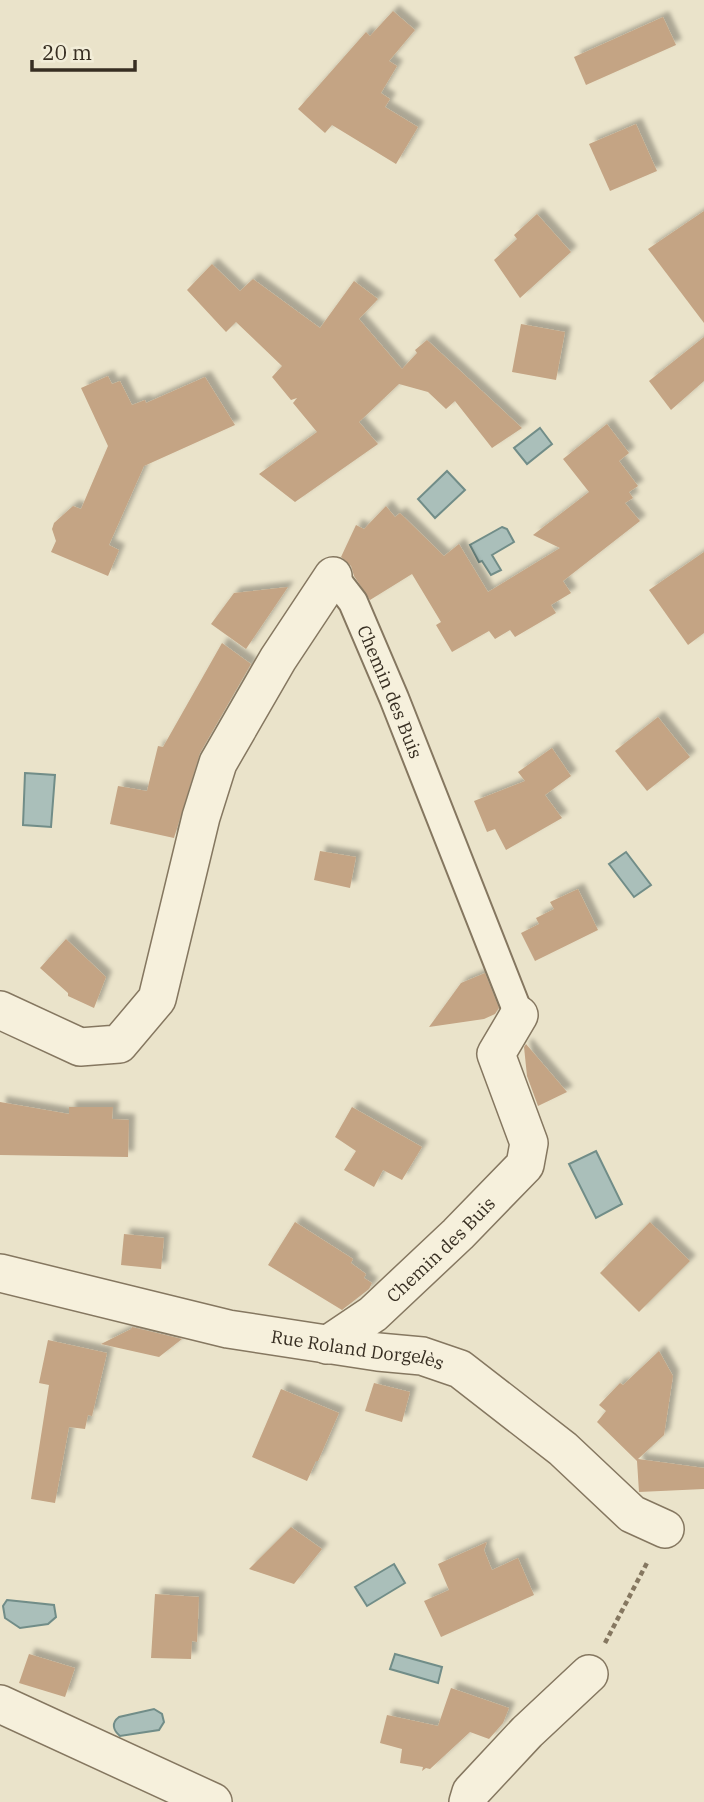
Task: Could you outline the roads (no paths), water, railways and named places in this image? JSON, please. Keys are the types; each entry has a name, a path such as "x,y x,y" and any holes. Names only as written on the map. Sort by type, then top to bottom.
{"street":[{"name":"Chemin des Buis","path":"0,1010 80,1047 119,1044 157,999 201,817 218,763 278,659 333,576 353,602 384,674 519,1015 496,1054 529,1143 525,1165 458,1234 373,1314 327,1345"},
{"name":"Rue Roland Dorgelès","path":"0,1273 228,1329 327,1345 422,1356 460,1369 564,1449 632,1514 665,1529"},
{"path":"468,1802 471,1792 589,1674"},
{"path":"0,1704 213,1802"}],"water":[{"path":"540,428 552,444 527,464 514,448"},
{"path":"447,471 465,490 435,518 418,499"},
{"path":"502,527 507,529 514,542 492,555 501,570 491,575 482,561 479,562 470,545"},
{"path":"25,773 55,775 51,827 23,825"},
{"path":"626,852 651,885 634,897 609,864"},
{"path":"596,1151 622,1204 596,1218 569,1164"},
{"path":"394,1564 405,1583 367,1606 355,1587"},
{"path":"7,1600 54,1605 56,1617 48,1624 20,1628 5,1618 3,1606"},
{"path":"395,1654 442,1667 438,1683 390,1669"},
{"path":"154,1709 162,1714 164,1722 159,1730 120,1736 116,1731 114,1724 119,1717"}]}
